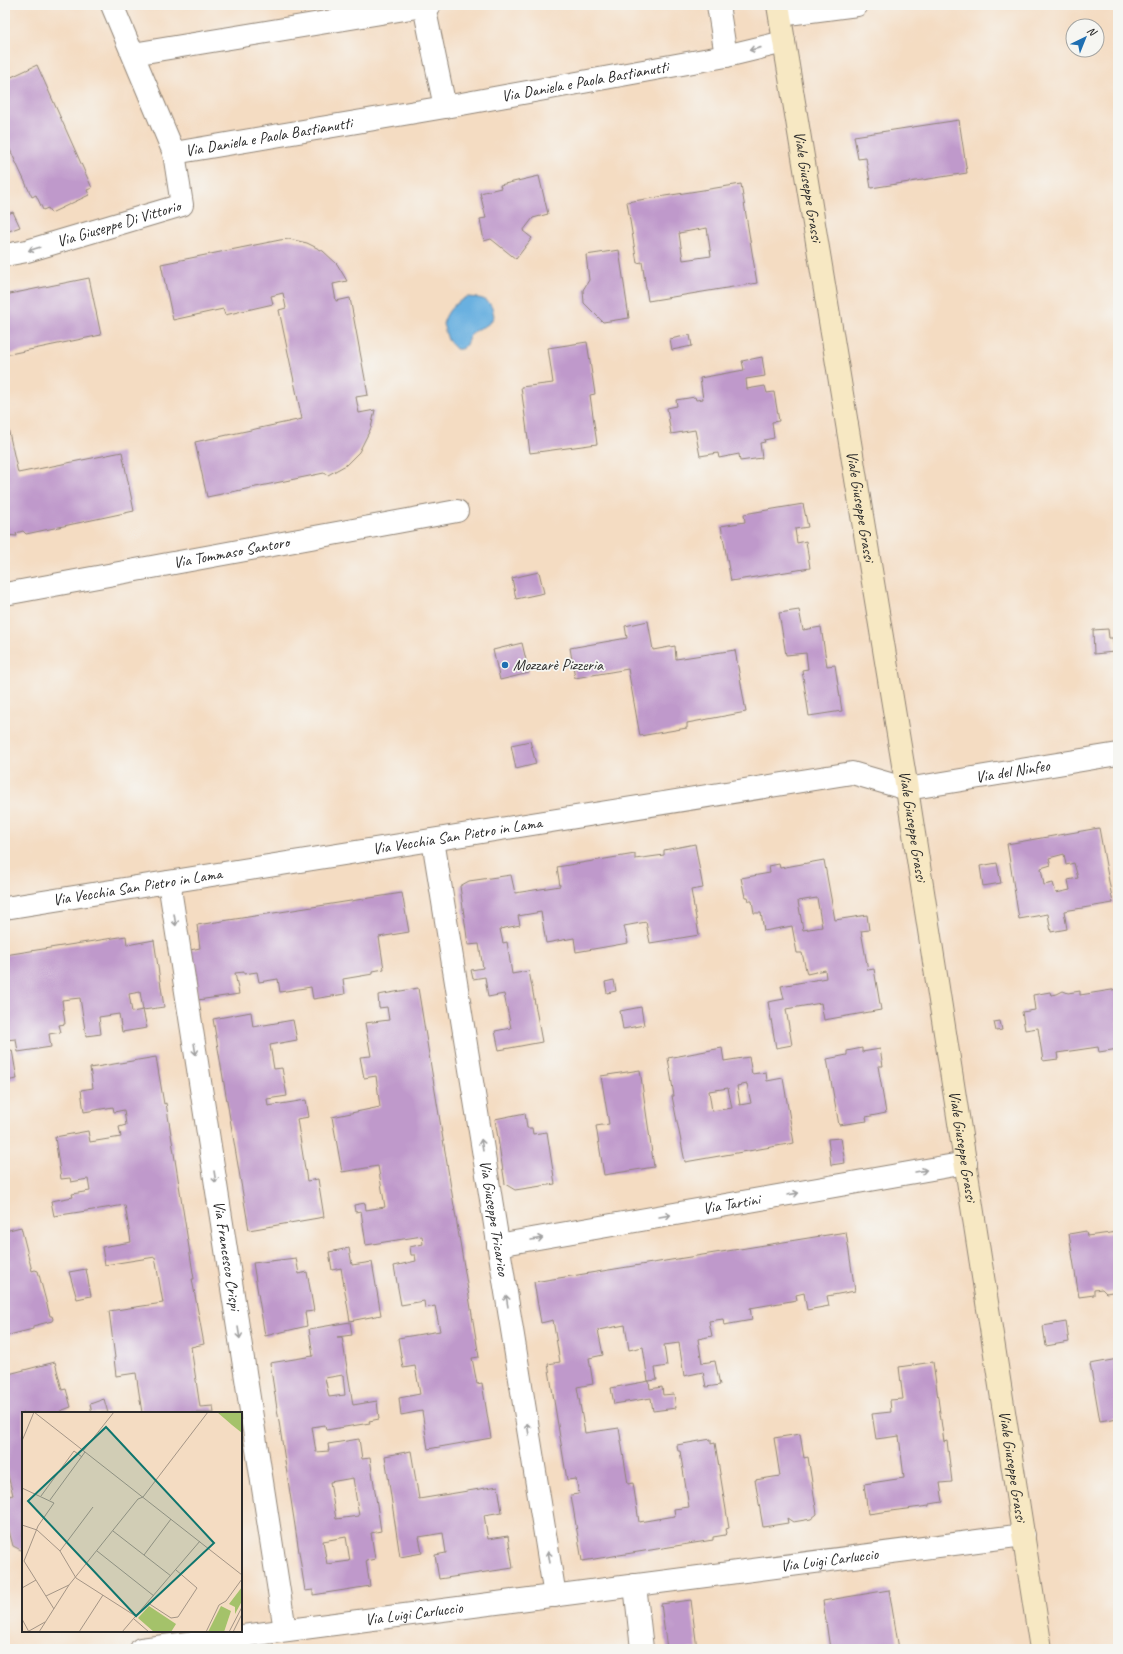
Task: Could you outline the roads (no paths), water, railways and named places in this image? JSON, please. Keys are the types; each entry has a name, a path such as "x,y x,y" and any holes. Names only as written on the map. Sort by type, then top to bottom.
{"main road":[{"name":"Viale Giuseppe Grassi","path":"779,10 907,788 1041,1649"}],"street":[{"name":"Via Daniela e Paola Bastianutti","path":"112,5 174,153 444,107 726,56 784,42"},
{"path":"718,5 726,56"},
{"path":"779,10 857,5"},
{"path":"133,54 426,6 444,107"},
{"name":"Via Giuseppe Di Vittorio","path":"5,255 27,251 182,205 174,153"},
{"name":"Via Tommaso Santoro","path":"5,594 457,511"},
{"name":"Via del Ninfeo","path":"907,788 1118,754"},
{"name":"Via Vecchia San Pietro in Lama","path":"5,908 852,773 907,788"},
{"name":"Via Giuseppe Tricarico","path":"433,840 555,1596"},
{"name":"Via Francesco Crispi","path":"170,882 285,1630"},
{"name":"Via Tartini","path":"498,1245 966,1163"},
{"name":"Via Luigi Carluccio","path":"141,1649 194,1646 285,1630 1024,1535"},
{"path":"635,1585 642,1649"}],"water":[{"path":"467,297 478,298 488,302 493,310 494,316 487,325 470,335 463,348 456,349 448,340 443,324 452,308"}],"place":[{"name":"Mozzarè Pizzeria","path":"505,665"}]}
